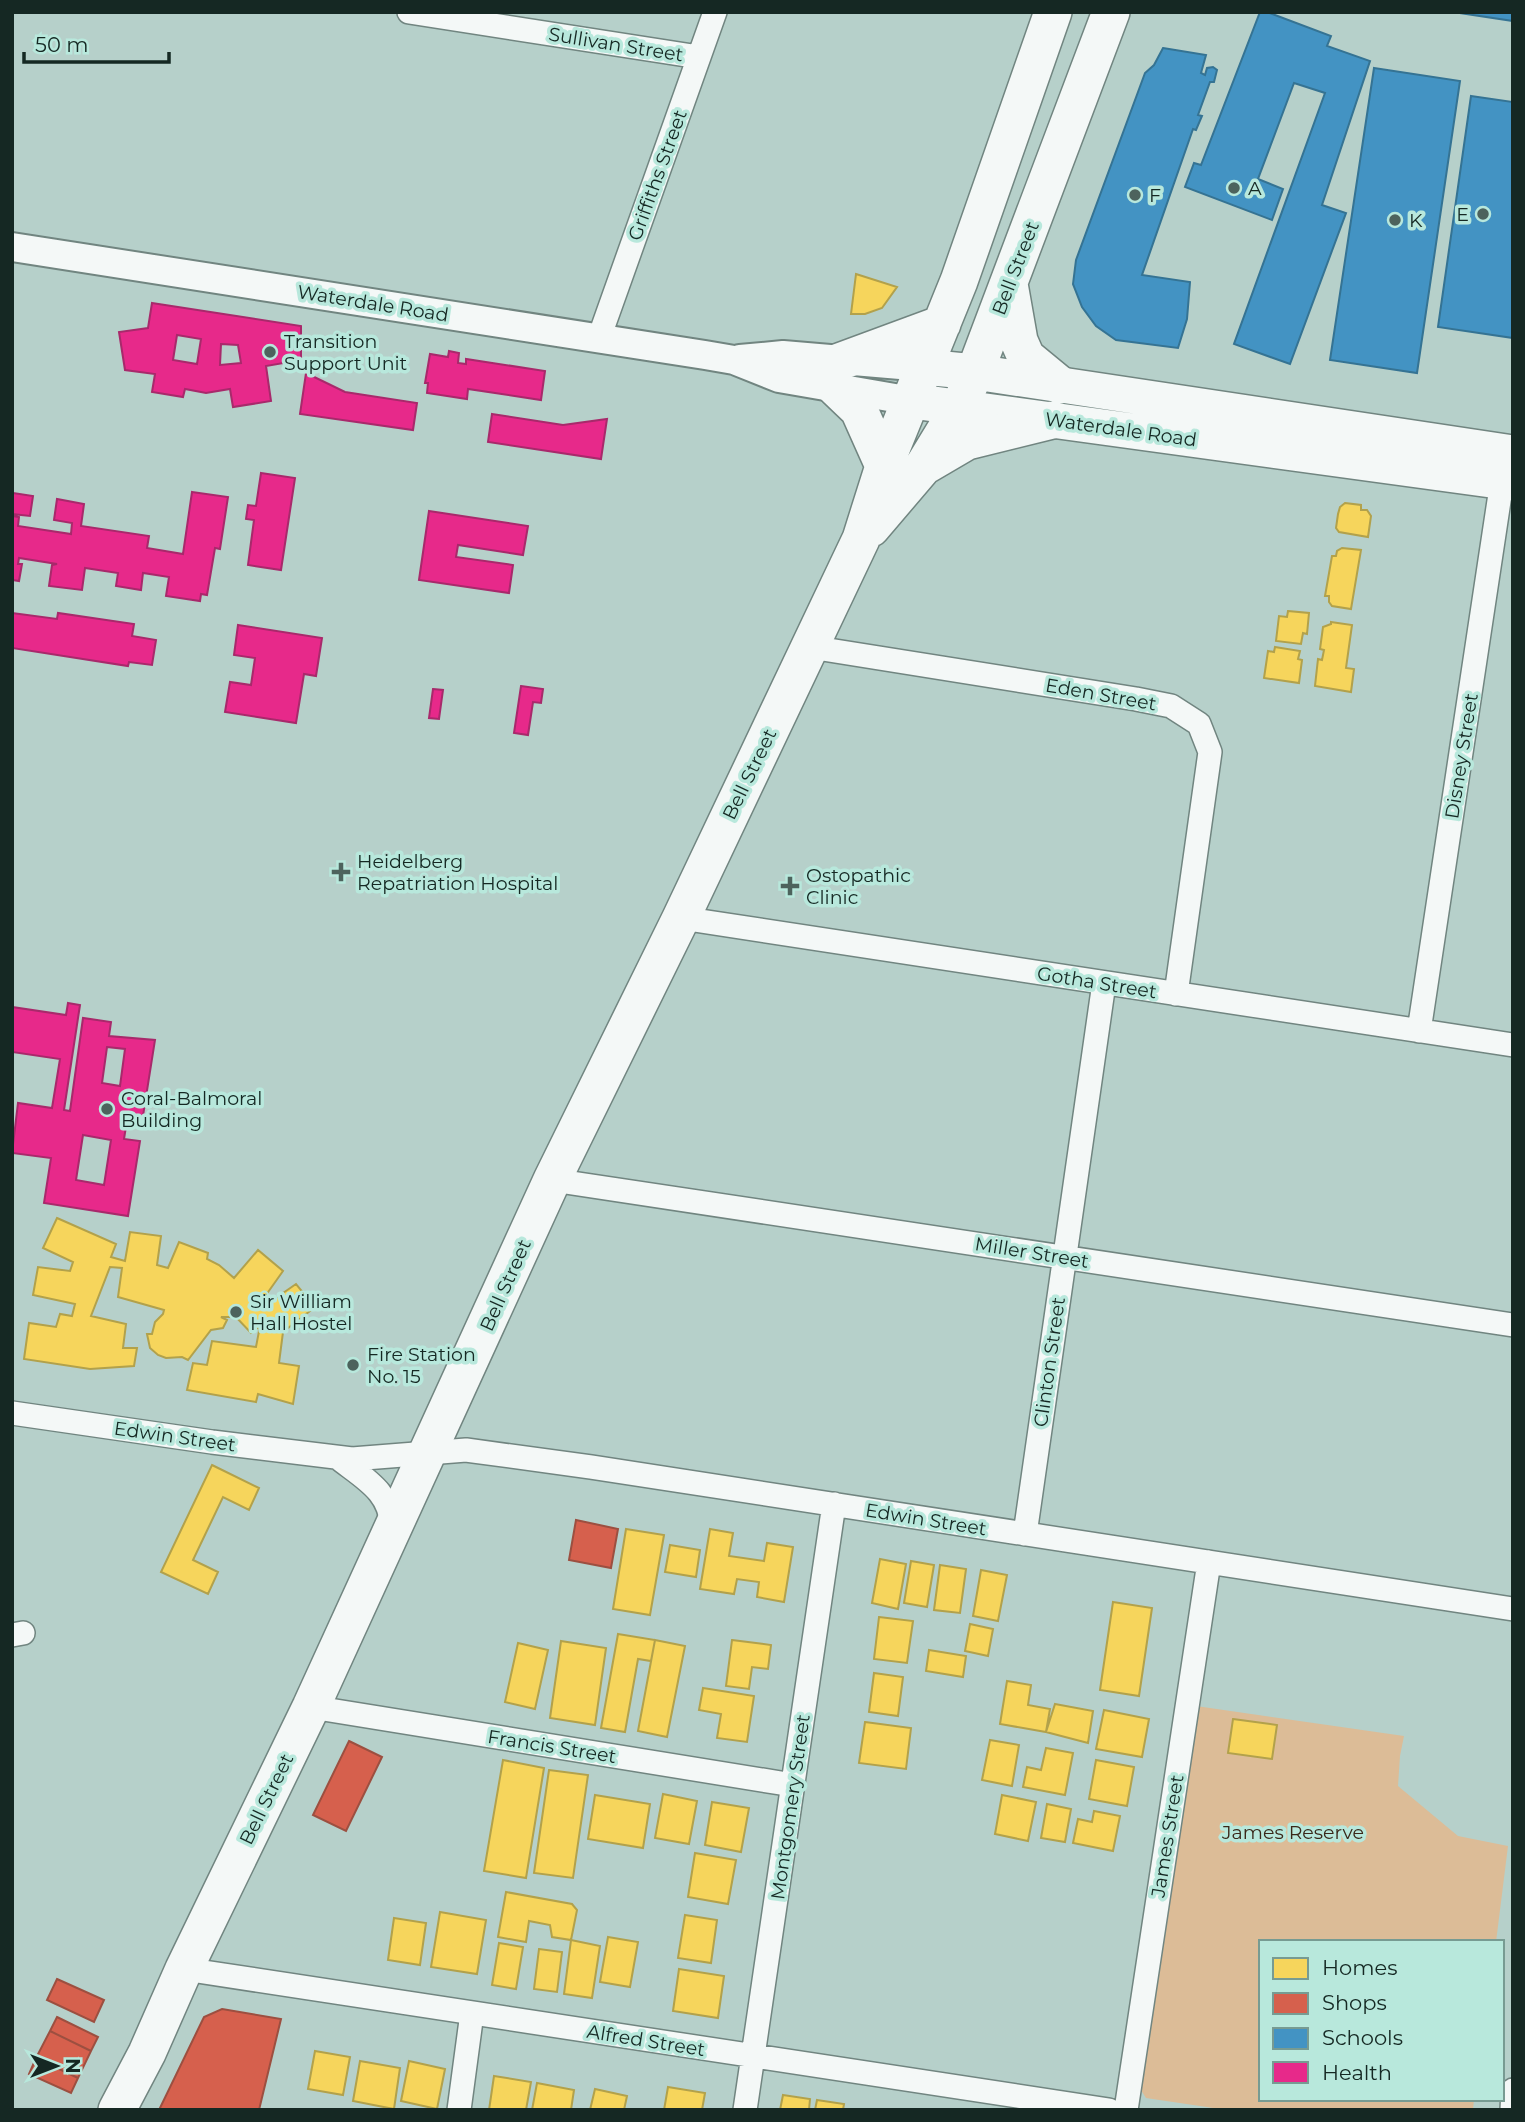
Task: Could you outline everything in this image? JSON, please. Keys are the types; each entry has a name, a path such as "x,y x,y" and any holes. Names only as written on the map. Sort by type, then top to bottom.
{"highway":[{"name":"Bell Street","path":"117,2110 147,2053 184,1969 392,1534 552,1180 862,539 884,466 942,324 1053,12"},
{"name":"Bell Street","path":"862,539 923,467 959,408 1111,12"},
{"path":"1009,283 1019,341 1026,357 1060,385"},
{"path":"884,466 870,430 837,375 942,324"},
{"path":"923,467 967,441 1052,420"}],"main road":[{"name":"Waterdale Road","path":"924,367 1060,385 1509,472"},
{"name":"Waterdale Road","path":"912,401 1052,420 1509,472"}],"street":[{"name":"Sullivan Street","path":"409,12 699,57"},
{"name":"Griffiths Street","path":"599,338 715,12"},
{"name":"Waterdale Road","path":"12,247 734,360 783,355 912,401"},
{"name":"Waterdale Road","path":"837,375 924,367"},
{"name":"Disney Street","path":"1419,1031 1509,472"},
{"name":"Eden Street","path":"810,647 1136,699 1171,706 1199,724 1210,752 1176,994"},
{"name":"Gotha Street","path":"681,918 1513,1045"},
{"name":"Clinton Street","path":"1025,1534 1104,983"},
{"name":"Miller Street","path":"552,1180 1513,1325"},
{"name":"Edwin Street","path":"12,1413 338,1458 466,1450 1513,1609"},
{"path":"338,1458 379,1490 392,1514 392,1534"},
{"name":"Montgomery Street","path":"745,2110 834,1504"},
{"name":"James Street","path":"1126,2110 1209,1562"},
{"name":"Francis Street","path":"311,1707 793,1785"},
{"name":"Alfred Street","path":"184,1969 1109,2110"},
{"path":"458,2110 472,2013"},
{"path":"1510,2110 1513,2090"}],"green space":[{"name":"James Reserve","path":"1196,1706 1404,1736 1398,1786 1458,1836 1508,1846 1496,1940 1259,1940 1259,2101 1474,2101 1473,2110 1227,2110 1146,2098 1139,2087"}],"building: Homes":[{"path":"856,274 897,287 882,308 865,314 851,314"},
{"path":"1345,503 1361,505 1361,510 1367,510 1371,516 1368,537 1339,532 1336,528 1340,507"},
{"path":"1342,548 1361,550 1351,609 1332,606 1329,596 1325,596 1332,556 1336,556 1337,551"},
{"path":"1288,611 1309,613 1307,634 1303,633 1301,644 1276,641 1279,616 1287,617"},
{"path":"1331,622 1352,625 1346,668 1354,669 1351,692 1315,686 1318,659 1322,660 1324,650 1320,649 1323,627"},
{"path":"1275,647 1300,651 1298,659 1302,660 1299,683 1264,678 1268,651 1274,652"},
{"name":"Sir William Hall Hostel","path":"57,1218 116,1244 111,1257 125,1261 130,1232 161,1236 157,1265 168,1268 179,1242 208,1253 207,1259 234,1278 258,1250 283,1271 266,1295 270,1302 296,1284 315,1307 283,1332 279,1363 299,1366 293,1404 258,1394 256,1402 187,1390 193,1363 207,1365 212,1341 256,1347 260,1326 251,1333 236,1317 221,1317 227,1320 223,1328 211,1330 188,1360 158,1355 150,1348 147,1334 152,1334 155,1322 164,1310 118,1297 122,1268 110,1267 91,1316 126,1324 123,1348 137,1348 134,1366 90,1369 24,1359 29,1323 56,1327 60,1314 72,1316 75,1304 33,1295 38,1267 70,1271 73,1262 43,1248"},
{"path":"212,1465 259,1488 249,1510 223,1497 193,1560 218,1572 208,1594 161,1572"},
{"path":"626,1529 664,1535 650,1615 613,1609"},
{"path":"710,1529 733,1533 729,1556 764,1561 767,1543 793,1547 784,1602 757,1597 759,1582 737,1579 734,1594 700,1589"},
{"path":"670,1545 700,1550 696,1577 665,1572"},
{"path":"880,1559 906,1564 898,1609 872,1603"},
{"path":"911,1561 934,1565 927,1607 904,1603"},
{"path":"940,1565 966,1569 960,1613 934,1610"},
{"path":"981,1570 1007,1575 998,1621 973,1616"},
{"path":"1113,1602 1152,1608 1139,1696 1100,1690"},
{"path":"879,1617 913,1621 907,1663 874,1659"},
{"path":"970,1624 993,1629 988,1656 965,1651"},
{"path":"618,1634 655,1640 651,1661 638,1659 625,1732 601,1728"},
{"path":"655,1640 685,1646 667,1737 638,1731"},
{"path":"732,1640 771,1645 768,1669 752,1667 749,1689 726,1686"},
{"path":"561,1641 606,1648 595,1725 550,1718"},
{"path":"518,1643 548,1650 535,1709 505,1702"},
{"path":"929,1650 966,1656 963,1677 926,1671"},
{"path":"874,1673 903,1677 898,1716 869,1712"},
{"path":"1007,1681 1031,1685 1028,1705 1050,1709 1046,1732 1000,1724"},
{"path":"703,1688 754,1696 747,1742 717,1738 721,1714 699,1710"},
{"path":"1055,1704 1093,1711 1088,1743 1046,1732"},
{"path":"1104,1710 1149,1719 1142,1757 1096,1749"},
{"path":"1233,1719 1277,1725 1272,1759 1228,1753"},
{"path":"865,1722 911,1728 906,1769 859,1763"},
{"path":"990,1740 1019,1745 1012,1786 982,1780"},
{"path":"1046,1748 1073,1753 1065,1795 1023,1787 1027,1767 1041,1770"},
{"path":"503,1760 544,1768 526,1878 484,1871"},
{"path":"1096,1760 1134,1767 1127,1806 1089,1799"},
{"path":"549,1770 588,1775 573,1878 534,1873"},
{"path":"663,1794 697,1801 689,1844 655,1838"},
{"path":"595,1795 650,1804 643,1848 588,1839"},
{"path":"1002,1795 1036,1802 1028,1841 995,1834"},
{"path":"712,1802 749,1808 741,1852 705,1845"},
{"path":"1047,1804 1071,1809 1065,1842 1041,1838"},
{"path":"1094,1811 1120,1816 1113,1851 1073,1843 1078,1819 1092,1822"},
{"path":"695,1853 736,1860 728,1904 688,1897"},
{"path":"506,1892 572,1904 577,1910 571,1940 552,1937 550,1925 529,1921 526,1942 498,1937"},
{"path":"440,1912 486,1920 477,1974 431,1967"},
{"path":"685,1915 717,1920 711,1963 678,1958"},
{"path":"394,1918 426,1923 420,1965 388,1960"},
{"path":"608,1937 638,1942 630,1987 600,1982"},
{"path":"571,1940 600,1946 592,1998 564,1994"},
{"path":"499,1943 523,1947 516,1989 492,1985"},
{"path":"539,1949 562,1952 557,1992 534,1989"},
{"path":"679,1969 724,1976 718,2018 673,2011"},
{"path":"315,2051 350,2057 343,2095 308,2089"},
{"path":"360,2061 400,2068 394,2109 353,2101"},
{"path":"409,2061 445,2069 437,2109 401,2101"},
{"path":"494,2076 531,2082 526,2110 489,2110"},
{"path":"537,2083 574,2090 571,2110 532,2110"},
{"path":"668,2087 705,2093 702,2110 664,2110"},
{"path":"595,2089 627,2096 624,2110 590,2110"},
{"path":"783,2095 810,2099 809,2110 780,2110"},
{"path":"817,2100 844,2104 843,2110 815,2110"}],"building: Shops":[{"path":"576,1520 618,1529 611,1568 569,1560"},
{"path":"349,1741 382,1757 346,1831 313,1815"},
{"path":"57,1979 104,2000 94,2022 47,2000"},
{"path":"222,2009 281,2019 259,2110 159,2110 204,2017"},
{"path":"57,2017 98,2037 91,2051 50,2031"},
{"path":"50,2031 91,2051 78,2078 36,2058"},
{"path":"36,2058 78,2078 71,2093 29,2074"}],"building: Schools":[{"name":"A","path":"1260,12 1267,12 1331,36 1327,46 1370,61 1322,205 1346,213 1290,364 1234,344 1325,93 1294,83 1258,179 1283,189 1272,220 1185,187 1194,163 1201,165"},
{"path":"1453,12 1513,12 1513,21"},
{"name":"F","path":"1163,48 1206,55 1201,73 1205,75 1207,68 1213,67 1217,70 1214,82 1210,82 1198,115 1202,116 1196,130 1193,129 1142,275 1190,282 1187,319 1178,348 1116,340 1096,326 1082,307 1073,284 1076,260 1145,73 1154,65"},
{"name":"K","path":"1374,68 1460,81 1417,373 1330,360"},
{"name":"E","path":"1471,96 1513,102 1513,338 1438,327"}],"building: Health":[{"name":"Transition Support Unit","path":"152,303 301,326 301,360 266,366 271,401 233,407 230,389 206,393 185,389 183,397 152,392 155,374 125,370 119,332 148,328","holes":["177,335 201,339 197,364 173,360","221,344 238,345 241,363 220,365"]},
{"path":"449,351 459,353 458,363 466,364 466,359 545,371 541,400 468,389 467,399 427,393 428,383 425,383 430,354 448,357"},
{"path":"306,373 345,392 417,403 413,430 300,414"},
{"path":"492,414 563,425 607,419 601,459 488,442"},
{"path":"261,473 295,478 281,570 248,565 254,520 246,519 248,505 256,506"},
{"path":"192,492 228,497 220,549 215,548 207,595 201,594 200,601 166,596 169,577 143,573 141,590 116,586 118,573 85,568 82,590 49,586 52,565 57,564 19,558 18,564 22,564 19,581 12,580 12,516 19,517 18,526 71,534 72,523 54,520 57,499 84,504 81,526 149,536 147,548 183,554"},
{"path":"13,493 33,496 30,516 12,514"},
{"path":"429,511 528,526 523,555 458,545 456,557 513,565 509,593 419,580"},
{"path":"12,613 57,619 58,613 134,624 132,636 156,640 152,665 129,662 128,666 12,648"},
{"path":"238,625 322,638 316,676 304,674 296,723 225,712 230,682 251,685 255,658 234,655"},
{"path":"521,686 543,689 541,703 533,702 528,735 514,733"},
{"path":"433,689 443,690 439,719 429,718"},
{"name":"Coral-Balmoral Building","path":"68,1003 80,1005 64,1110 70,1111 83,1018 111,1022 109,1036 155,1040 143,1116 128,1114 124,1139 140,1141 128,1216 44,1203 51,1158 12,1153 18,1103 52,1108 60,1059 12,1052 12,1007 66,1015","holes":["107,1047 125,1049 120,1086 102,1083","83,1135 111,1140 104,1185 76,1180"]}],"place":[{"name":"A","path":"1234,188"},
{"name":"F","path":"1135,195"},
{"name":"E","path":"1483,214"},
{"name":"K","path":"1395,220"},
{"name":"Transition Support Unit","path":"270,352"},
{"name":"Heidelberg Repatriation Hospital","path":"341,872"},
{"name":"Ostopathic Clinic","path":"790,886"},
{"name":"Coral-Balmoral Building","path":"107,1109"},
{"name":"Sir William Hall Hostel","path":"236,1312"},
{"name":"Fire Station No. 15","path":"353,1365"}]}
